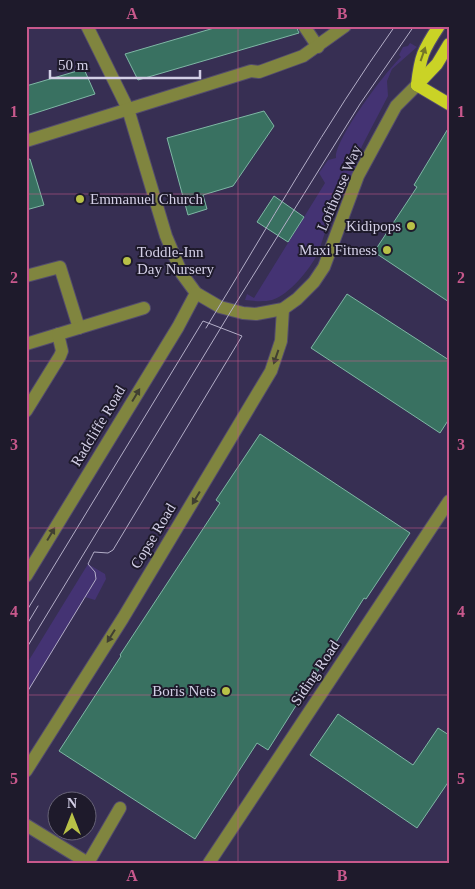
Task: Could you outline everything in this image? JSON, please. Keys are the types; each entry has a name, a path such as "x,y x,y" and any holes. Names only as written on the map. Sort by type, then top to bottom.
{"main road":[{"path":"417,86 420,61 425,46 438,26"},
{"path":"417,86 437,64 449,44"},
{"path":"417,86 449,104"}],"street":[{"name":"Lofthouse Way","path":"87,26 128,109 172,252 182,274 196,293 220,307 243,313 256,314 283,309 297,299 314,282 324,267 358,176 396,106 417,86"},
{"path":"304,26 318,47"},
{"path":"26,141 251,71 259,72 276,66 303,56 345,26"},
{"path":"26,276 60,267 79,328"},
{"name":"Radcliffe Road","path":"26,576 178,327 196,293"},
{"path":"26,344 144,308"},
{"name":"Copse Road","path":"26,771 123,618 271,371 281,340 283,309"},
{"path":"26,411 60,356 62,350 58,334"},
{"name":"Siding Road","path":"209,863 449,501"},
{"path":"26,826 88,863 120,808"}],"shaded area":[{"path":"410,43 417,47 392,69 387,81 388,96 362,146 357,160 357,171 345,180 341,197 313,261 304,275 285,293 272,300 245,300 247,294 254,298 325,183 319,173 328,160 336,158 343,137 362,106 401,57 399,55 403,47 408,46"},
{"path":"88,564 105,574 106,579 95,600 85,597 26,694 26,665"}],"building":[{"path":"221,26 296,26 299,33 138,80 125,54"},
{"path":"84,69 95,94 26,116 26,86"},
{"path":"264,111 274,126 233,186 203,195 207,209 188,215 167,138"},
{"path":"449,127 449,302 374,252 417,187 414,185"},
{"path":"30,159 44,205 26,210 26,160"},
{"path":"274,196 304,217 288,242 257,222"},
{"path":"347,294 449,360 449,419 440,433 311,348"},
{"path":"260,434 410,533 366,599 364,598 268,750 257,743 195,839 59,751 220,503 216,500"},
{"path":"338,714 413,765 438,728 449,735 449,781 417,828 310,755"}],"tram line":[{"path":"206,328 321,138 395,26"},
{"path":"26,649 231,311 360,104 414,26"},
{"path":"26,612 203,321 242,336 113,550 108,553 94,552 88,564 95,572 96,579 26,694"},
{"path":"26,626 38,606"}],"place":[{"name":"Emmanuel Church","path":"80,199"},
{"name":"Kidipops","path":"411,226"},
{"name":"Maxi Fitness","path":"387,250"},
{"name":"Toddle-Inn Day Nursery","path":"127,261"},
{"name":"Boris Nets","path":"226,691"}]}
